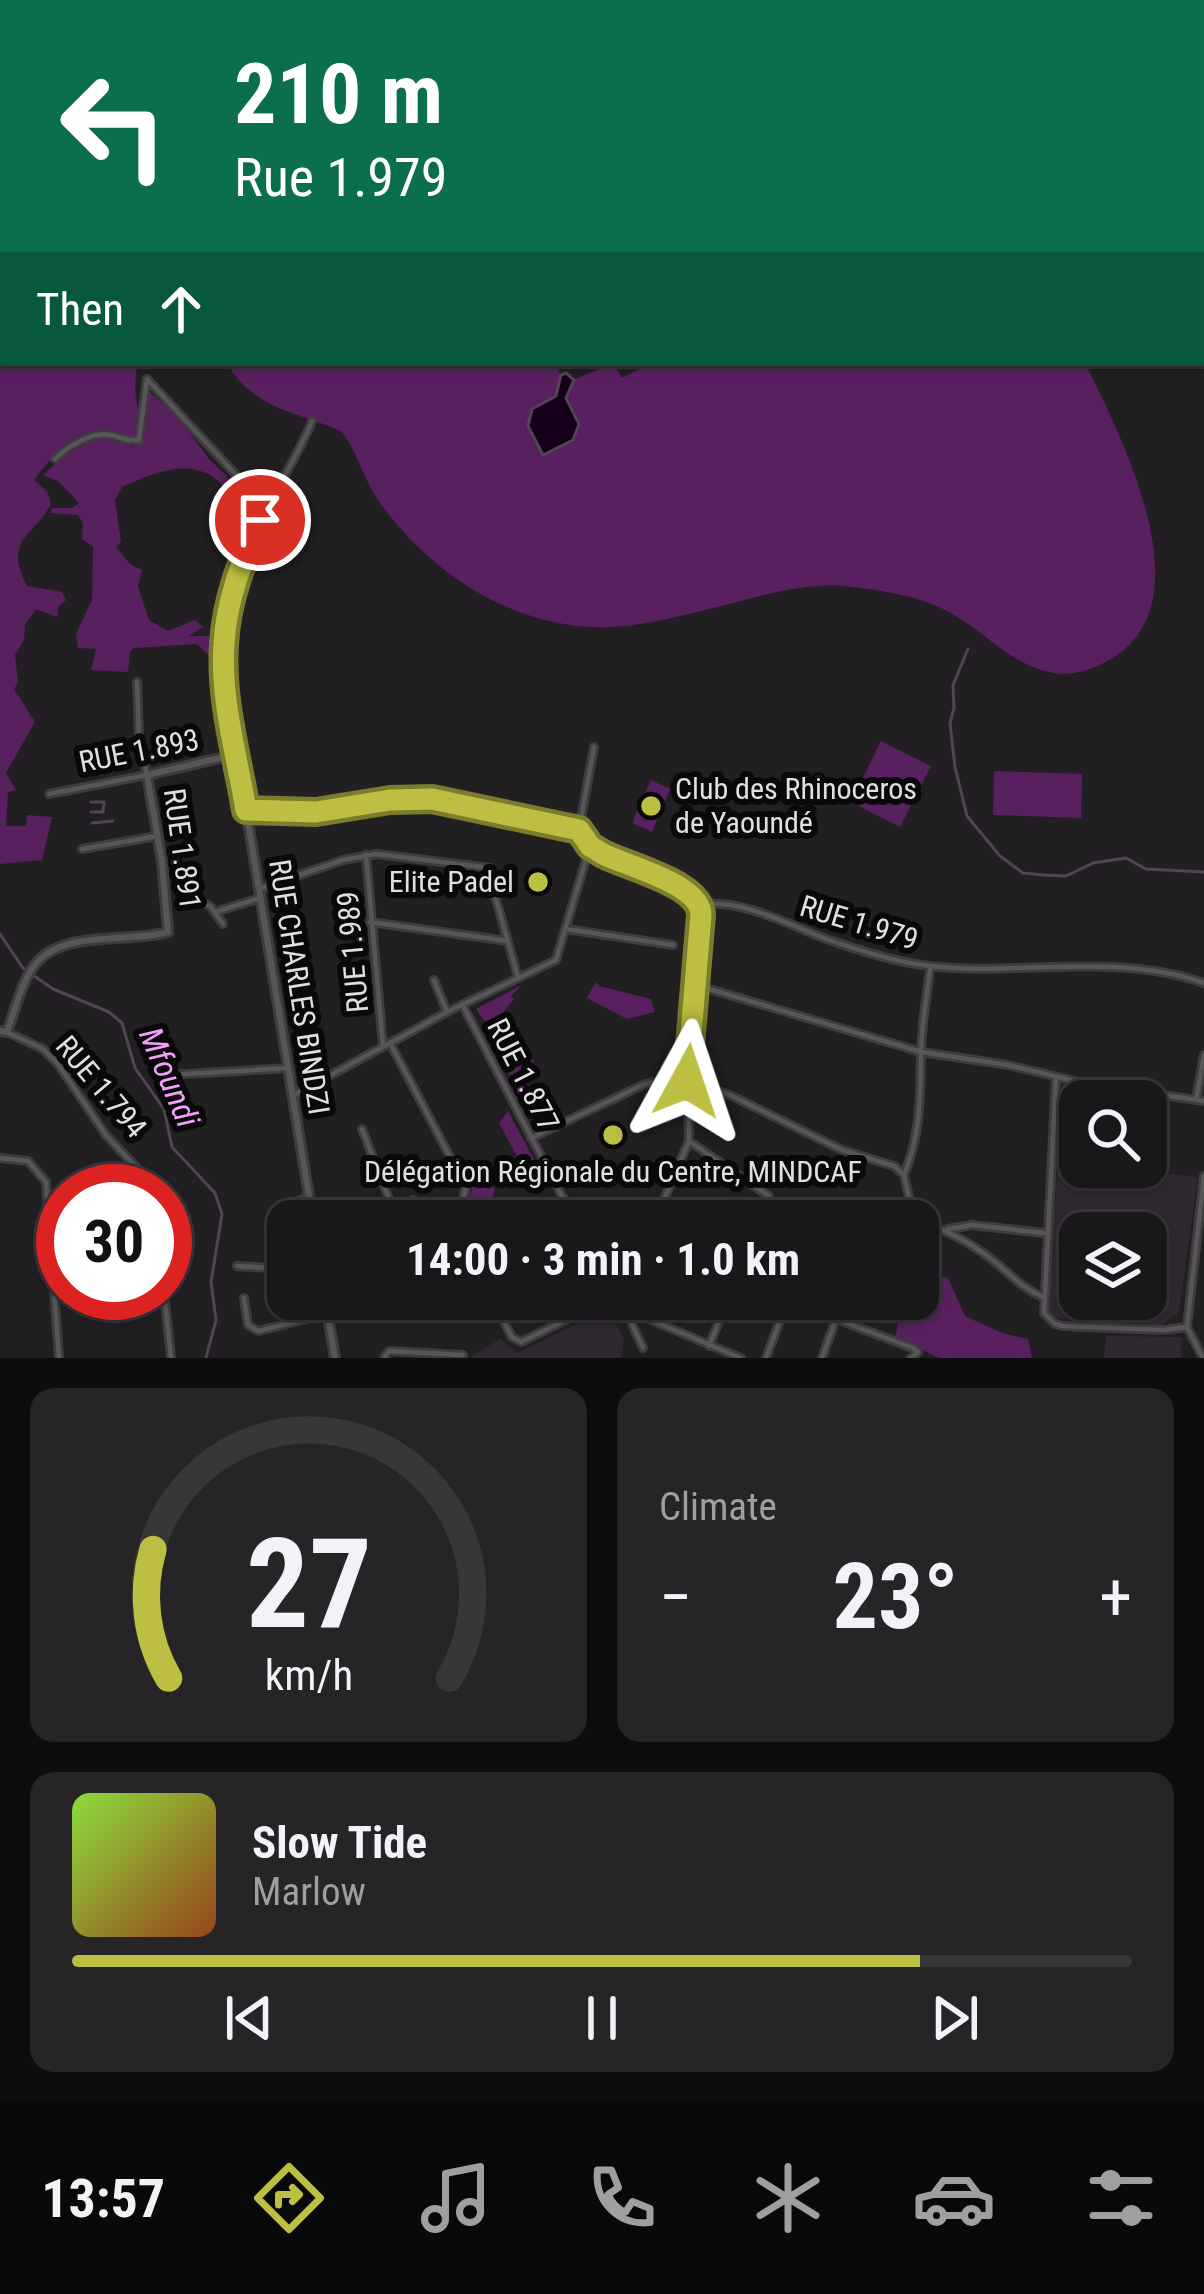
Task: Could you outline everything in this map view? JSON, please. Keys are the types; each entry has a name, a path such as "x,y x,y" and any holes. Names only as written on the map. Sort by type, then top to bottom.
{"street":[{"path":"56,459 75,444 100,434 139,440 147,379 267,507"},
{"name":"RUE CHARLES BINDZI","path":"310,1200 227,699 224,643 236,580 312,421"},
{"path":"137,682 147,775"},
{"path":"579,830 594,747"},
{"name":"RUE 1.893","path":"50,794 237,754"},
{"name":"RUE 1.891","path":"4,1032 34,965 65,946 168,932 147,775"},
{"path":"246,810 316,812 390,800 432,799 579,830 590,846 556,959 464,1006"},
{"path":"82,849 158,836"},
{"name":"RUE 1.979","path":"590,846 690,891 701,904 755,911 869,953 931,966 1081,967 1185,976 1204,983"},
{"path":"215,912 365,856 490,868 491,879"},
{"name":"RUE 1.989","path":"292,1096 386,1044 365,856"},
{"path":"495,896 519,979"},
{"path":"200,900 223,924"},
{"path":"664,1200 688,1141 687,1081 701,904"},
{"path":"370,922 508,941"},
{"path":"566,929 673,945"},
{"path":"931,966 920,1052 922,1114 904,1175 914,1220 948,1229 1043,1297"},
{"path":"434,980 446,1012"},
{"path":"696,986 920,1052 1200,1101 1204,1055"},
{"name":"RUE 1.877","path":"386,1044 464,1006 564,1200"},
{"name":"RUE 1.794","path":"4,1032 43,1049 58,1064 94,1119 134,1164"},
{"path":"386,1044 466,1187 463,1200"},
{"path":"169,1076 289,1069"},
{"path":"1056,1078 1043,1297 1048,1319 1078,1327 1187,1327"},
{"path":"531,1138 629,1090 665,1080 687,1081 730,1095 842,1150 894,1166 904,1175"},
{"path":"362,1129 390,1200"},
{"path":"688,1141 769,1196 768,1200"},
{"path":"0,1158 28,1161 46,1182 59,1358"},
{"path":"1203,1358 1187,1327 1204,1176"},
{"path":"301,1200 309,1197"},
{"path":"948,1229 972,1225 1047,1233"},
{"path":"237,1266 267,1268"},
{"path":"244,1298 248,1325 258,1331 303,1320"},
{"path":"167,1320 171,1358"},
{"path":"328,1320 335,1358"},
{"path":"503,1320 512,1337 521,1342 567,1320"},
{"path":"631,1320 643,1348"},
{"path":"654,1320 741,1358"},
{"path":"709,1346 720,1320"},
{"path":"766,1358 780,1320"},
{"path":"822,1358 836,1320"},
{"path":"839,1320 914,1348 917,1352 911,1358"},
{"path":"384,1358 388,1352 463,1354"}],"shaded area":[{"path":"0,366 137,366 140,429 134,438 105,431 84,434 64,446 34,480 47,491 51,504 20,547 20,570 27,586 62,592 66,600 58,607 57,617 36,609 15,655 18,683 14,689 35,722 6,773 16,790 8,792 6,826 26,826 27,815 52,817 42,860 0,864"},
{"path":"229,366 556,366 562,378 556,396 532,409 579,424 566,398 571,381 606,366 615,366 622,378 638,370 636,366 1086,366 1117,430 1147,514 1154,594 1142,628 1117,655 1093,668 1067,674 1021,662 938,606 852,587 795,589 622,626 543,620 480,594 425,554 380,503 341,431 262,399"},
{"path":"566,373 574,380 566,398 579,424 573,440 543,455 528,426 532,409 556,396 561,375"},
{"path":"145,393 173,411 254,512 245,525 216,479 191,469 163,471 122,487 115,500 121,542 116,547 142,570 138,586 149,620 168,631 195,620 203,627 189,636 209,636 218,655 213,659 197,644 134,648 128,672 91,670 96,649 78,648 76,634 92,600 93,547 82,539 83,523 78,515 50,513 52,508 72,508 79,503 58,481 43,475 62,457 98,437 132,446 142,442"},
{"path":"881,741 931,766 900,827 851,802"},
{"path":"994,771 1082,774 1081,818 993,815"},
{"name":"Club des Rhinoceros de Yaoundé","path":"651,780 670,789 652,832 632,823"},
{"path":"596,982 651,999 655,1012 627,1019 587,998"},
{"path":"522,985 511,996 514,999 490,1029 476,1009"},
{"path":"491,1039 530,1053 534,1062 521,1097"},
{"path":"508,1111 537,1165 519,1160 499,1123"},
{"path":"501,1160 505,1167 500,1184 492,1186 491,1200 468,1200 472,1189 462,1170 473,1175"},
{"path":"1058,1162 1059,1188 1167,1188 1167,1174 1198,1177 1179,1311 1162,1325 1087,1320 1167,1320 1167,1212 1059,1212 1057,1318 1047,1309"},
{"path":"939,1276 948,1278 965,1316 1028,1339 1032,1358 939,1358 895,1337 899,1320 939,1320"},
{"path":"584,1320 613,1320 624,1338 621,1358 469,1358 500,1339 517,1353"},
{"path":"1106,1336 1182,1337 1181,1358 1104,1358"}],"waterway":[{"path":"968,649 953,685 950,723 955,767 967,816 1000,856 1023,873 1042,875 1066,876 1093,863 1126,858 1146,869 1204,872"},
{"path":"91,802 104,802 103,812 91,812"},
{"path":"92,823 113,821"},
{"name":"Mfoundi","path":"0,934 23,968 53,989 109,1012 122,1023 135,1068 164,1109 172,1147 215,1193 222,1214 211,1282 216,1320 206,1358"}],"place":[{"name":"Club des Rhinoceros de Yaoundé","path":"651,806"},
{"name":"Elite Padel","path":"538,882"},
{"name":"Délégation Régionale du Centre, MINDCAF","path":"613,1135"}],"route":[{"path":"260,520 236,580 224,643 227,699 246,810 294,813 415,798 451,801 579,830 603,854 690,891 701,904 701,915 687,1081"}]}
